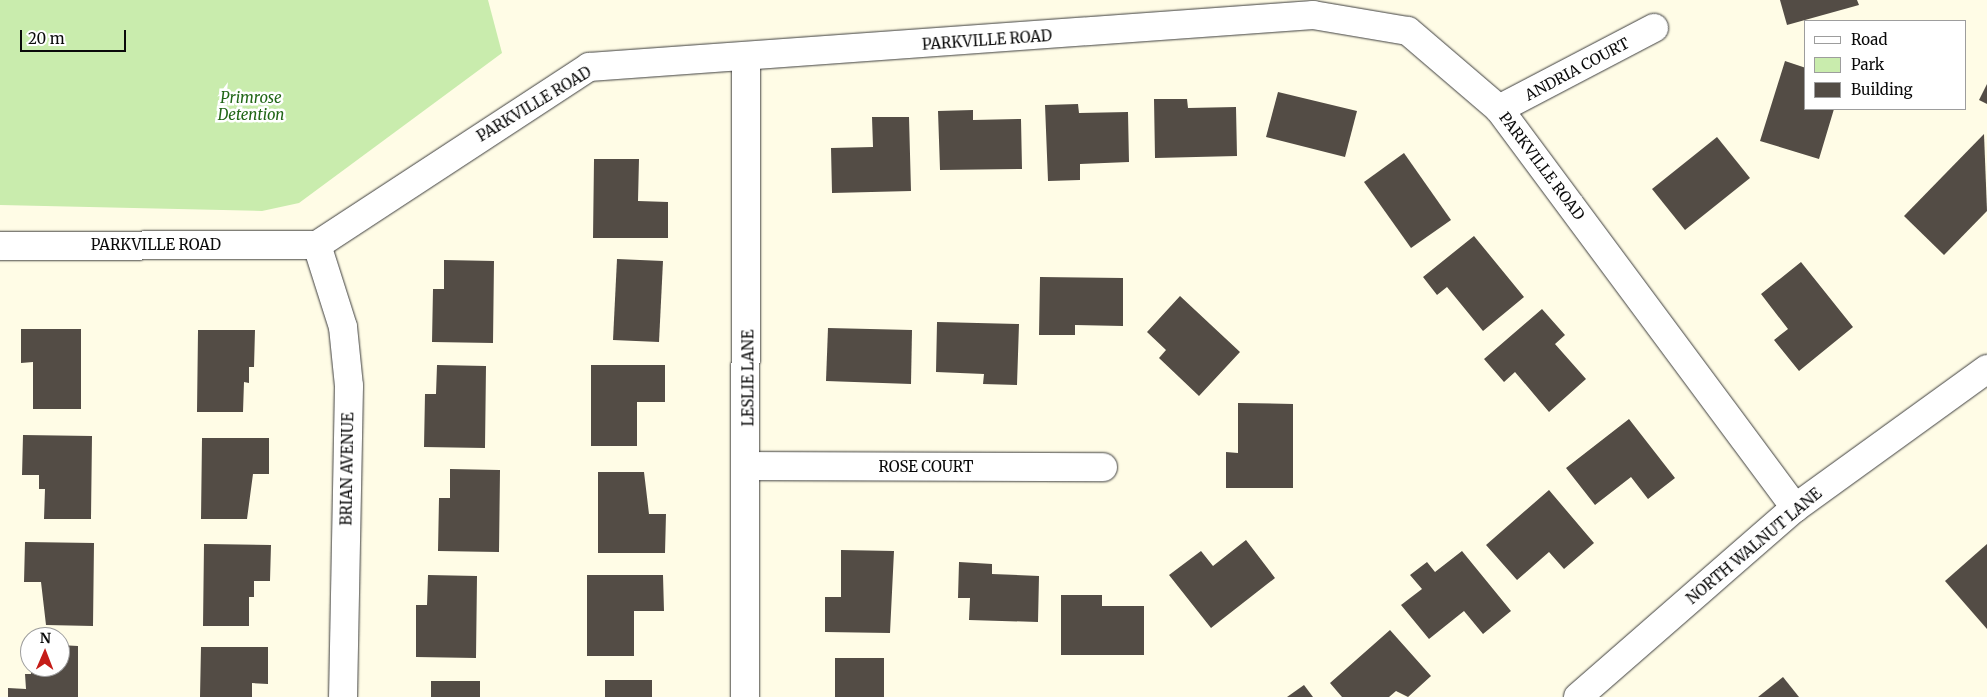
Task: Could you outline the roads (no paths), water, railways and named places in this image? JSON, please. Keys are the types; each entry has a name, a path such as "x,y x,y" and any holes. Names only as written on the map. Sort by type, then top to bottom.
{"street":[{"name":"PARKVILLE ROAD","path":"0,246 317,245 589,67 746,58 1313,15 1408,31 1499,109 1795,508"},
{"name":"ANDRIA COURT","path":"1499,109 1654,28"},
{"name":"LESLIE LANE","path":"745,697 748,466 746,58"},
{"name":"BRIAN AVENUE","path":"317,245 343,327 349,386 343,697"},
{"name":"NORTH WALNUT LANE","path":"1578,697 1795,508 1984,378"},
{"name":"ROSE COURT","path":"748,466 1104,467"}],"park label":[{"name":"Primrose Detention","path":"251,106"}]}
